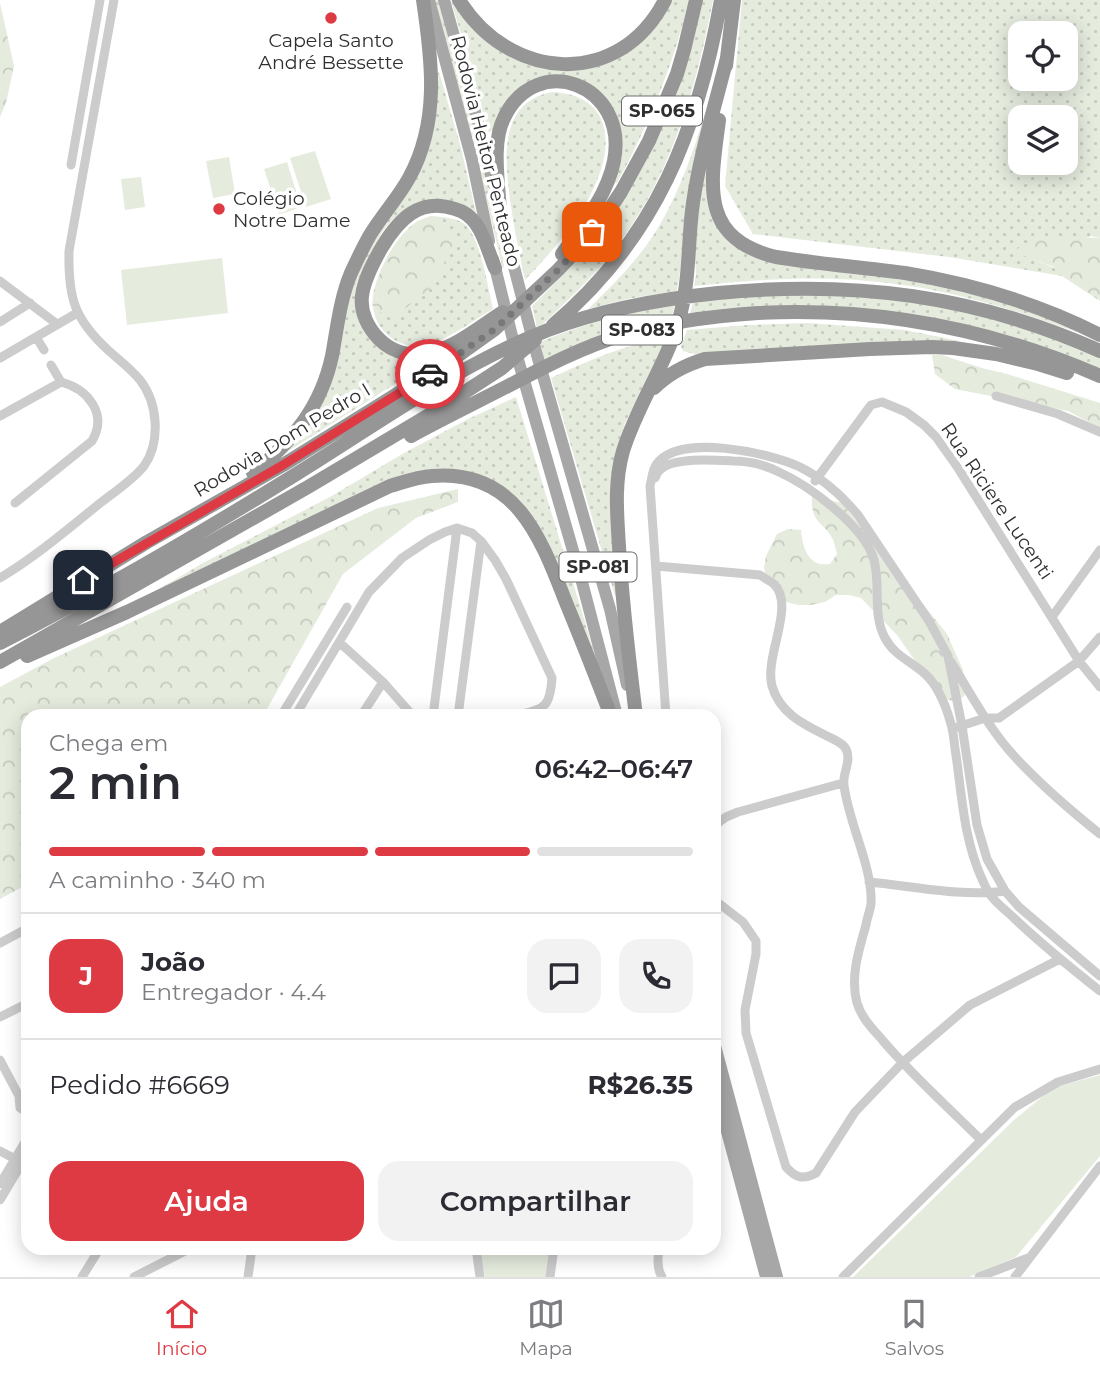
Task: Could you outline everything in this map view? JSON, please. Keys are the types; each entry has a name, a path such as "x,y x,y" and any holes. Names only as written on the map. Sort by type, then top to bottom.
{"highway":[{"path":"83,580 132,544 254,473 292,438 316,402 331,360 351,274 371,234 402,191 423,144 430,111 432,78 423,0"},
{"path":"459,0 487,34 512,51 542,62 573,64 603,58 624,47 650,23 665,0"},
{"name":"Rodovia Dom Pedro I","path":"0,632 83,580 283,465 461,354 495,329 558,270 592,232 607,214 636,167 677,74 696,0"},
{"name":"SP-065","path":"0,662 158,574 434,412 502,368 579,302 626,249 658,198 671,171 701,91 721,0"},
{"path":"734,0 712,183 719,217 735,240 760,253 776,257 904,273 960,284 1017,300 1100,335"},
{"path":"634,709 625,631 616,506 619,470 622,453 635,418 673,340 683,303 689,230 698,172 727,58"},
{"path":"496,273 476,224 469,216 448,206 422,208 410,213 400,222 375,258 362,297 363,311 368,324 386,346 409,355 435,352 451,345 534,291 590,214 605,187 614,162 615,130 604,105 593,93 580,86 556,81 528,91 512,106 503,118 497,147 500,213"},
{"name":"SP-083","path":"0,643 88,597 216,522 486,358 547,331 622,307 752,290 817,288 901,293 983,310 1062,335 1100,351"},
{"name":"SP-083","path":"158,574 548,365 643,329 710,317 802,312 840,313 916,321 991,338 1100,376"},
{"path":"645,400 670,374 705,359 908,348 953,348 1006,356 1100,384"},
{"path":"0,669 127,612 390,486 431,476 450,476 468,478 497,491 510,500 527,521 556,578 608,709"}],"main road":[{"name":"Rodovia Heitor Penteado","path":"429,0 472,160 517,356 538,423 615,709"},
{"name":"Rodovia Heitor Penteado","path":"444,0 482,137 535,348 610,609 633,709"},
{"path":"721,1068 777,1277"},
{"path":"721,1109 766,1277"}],"street":[{"path":"71,165 100,0"},
{"path":"0,578 46,547 124,484 144,466 152,449 154,410 147,390 89,331 77,313 68,276 69,251 114,0"},
{"path":"0,281 57,324"},
{"path":"0,322 30,303"},
{"path":"0,358 77,313"},
{"path":"36,337 44,350"},
{"path":"51,365 61,382"},
{"path":"0,416 61,382 81,390 96,410 97,432 92,441 15,503"},
{"path":"996,396 1058,414 1100,432"},
{"name":"Rua Riciere Lucenti","path":"817,478 871,405 882,402 906,412 924,425 944,447 1079,660 1100,687"},
{"path":"666,709 650,485 653,472 657,464 675,451 739,449 779,459 817,478 847,502 929,621 985,718 1014,755 1064,805 1100,834"},
{"path":"650,485 659,470 685,461 732,460 758,464 779,472 809,490 851,524 874,558 878,582 877,617 884,637 899,656 925,673 937,688 957,727 986,859 1005,891 1019,907 1100,976"},
{"path":"809,490 817,478"},
{"path":"434,709 457,528"},
{"path":"299,709 369,592 402,558 445,531 457,528 472,533 495,560 552,678 547,704 539,709"},
{"path":"459,709 481,541"},
{"path":"1052,617 1100,550"},
{"path":"656,566 760,575 775,585 782,598 783,611 770,675 774,690 783,708 800,723 840,743 847,750 848,764 843,783 869,882 871,905 856,964 857,1002 864,1019 902,1063 981,1139"},
{"path":"285,709 347,607"},
{"path":"957,727 985,718 999,718 1079,660 1100,637"},
{"path":"339,642 383,682 407,709"},
{"path":"948,656 967,837 976,867 989,893 1039,942 1100,991"},
{"path":"366,709 383,682"},
{"path":"721,821 738,812 843,783"},
{"path":"869,882 989,893 1005,891"},
{"path":"721,905 743,922 755,941 756,954 745,1010 746,1033 786,1167 801,1177 817,1173 855,1112 902,1063 971,1005 1060,959"},
{"path":"0,943 21,932"},
{"path":"0,1017 21,1006"},
{"path":"0,1060 21,1091"},
{"path":"843,1277 1015,1107 1058,1082 1100,1069"},
{"path":"0,1182 21,1149"},
{"path":"0,1151 15,1159"},
{"path":"0,1200 21,1165"},
{"path":"1015,1277 1100,1166"},
{"path":"82,1277 96,1255"},
{"path":"134,1277 177,1255"},
{"path":"248,1277 251,1255"},
{"path":"476,1255 480,1277"},
{"path":"550,1277 553,1255"},
{"path":"658,1255 659,1273 662,1277"},
{"path":"979,1277 993,1275 1030,1258"}],"green space":[{"path":"434,0 438,0 481,157 505,261 503,270 477,158"},
{"path":"451,0 455,0 495,46 595,66 670,0 689,0 659,94 617,183 614,183 623,147 620,126 606,97 589,85 546,77 489,133"},
{"path":"703,0 713,0 698,68 677,134 649,197 631,227 602,264 537,327 532,306 598,235 641,170 677,86"},
{"path":"742,0 1100,0 1100,238 1091,236 1039,262 1063,273 1100,301 1062,276 949,257 753,234 725,186"},
{"path":"0,3 14,66 0,117"},
{"path":"439,72 477,217 464,205 438,200 413,205 402,212 384,229 377,240 369,260 359,310 361,325 372,342 389,353 428,363 290,450 288,448 301,432 368,248 410,186 436,74"},
{"path":"715,78 677,291 588,309 634,261 668,211 691,155"},
{"path":"552,92 578,98 595,109 605,136 604,158 597,181 571,226 525,280 508,184 509,134 522,108 534,98"},
{"path":"315,151 331,199 306,207 290,158"},
{"path":"229,157 235,194 213,198 206,161"},
{"path":"287,162 301,207 279,215 264,169"},
{"path":"703,169 708,170 730,242 1006,301 1090,337 990,304 940,291 888,283 791,279 694,286 694,224"},
{"path":"141,177 145,207 125,210 121,179"},
{"path":"431,216 455,220 469,229 479,249 493,309 442,339 426,345 407,345 391,338 379,324 373,297 383,265 395,245 413,224"},
{"path":"431,216 448,225 456,239 433,286 396,316 383,314 372,305 383,265 407,230"},
{"path":"1038,236 1100,238 1100,299 1052,266 1026,257 1017,249"},
{"path":"222,258 228,313 127,325 121,270"},
{"path":"796,293 906,300 962,311 1046,336 1100,357 1100,373 943,323 690,315 693,301"},
{"path":"675,303 672,317 545,361 540,342 606,319"},
{"path":"807,323 905,330 997,350 702,356 683,351 681,347 687,330"},
{"path":"667,337 663,351 625,423 617,449 618,591 615,596 551,378 608,354"},
{"path":"932,355 942,355 1100,403 1100,428 1068,411 955,389 935,374"},
{"path":"516,397 600,671 518,503 442,471 145,597 203,563 330,497 404,453"},
{"path":"458,489 458,502 416,518 343,574 267,709 21,709 21,888 0,899 0,687 52,659 378,508"},
{"path":"812,496 842,503 947,634 963,670 965,683 965,695 956,703 945,698 897,635 861,598 836,595 825,602 798,605 786,602 767,581 764,568 766,556 777,534 788,529 801,530 803,544 813,561 830,564 837,554 831,535 813,513"},
{"path":"1100,1075 1100,1156 1016,1257 969,1277 853,1277 1015,1119 1053,1088"},
{"path":"481,1255 551,1255 548,1277 485,1277"}],"way so far":[{"path":"430,374 495,329 558,270 592,232"}],"place":[{"name":"Capela Santo André Bessette","path":"331,18"},
{"name":"Colégio Notre Dame","path":"219,209"}],"route":[{"path":"83,580 283,465 430,374"}]}
